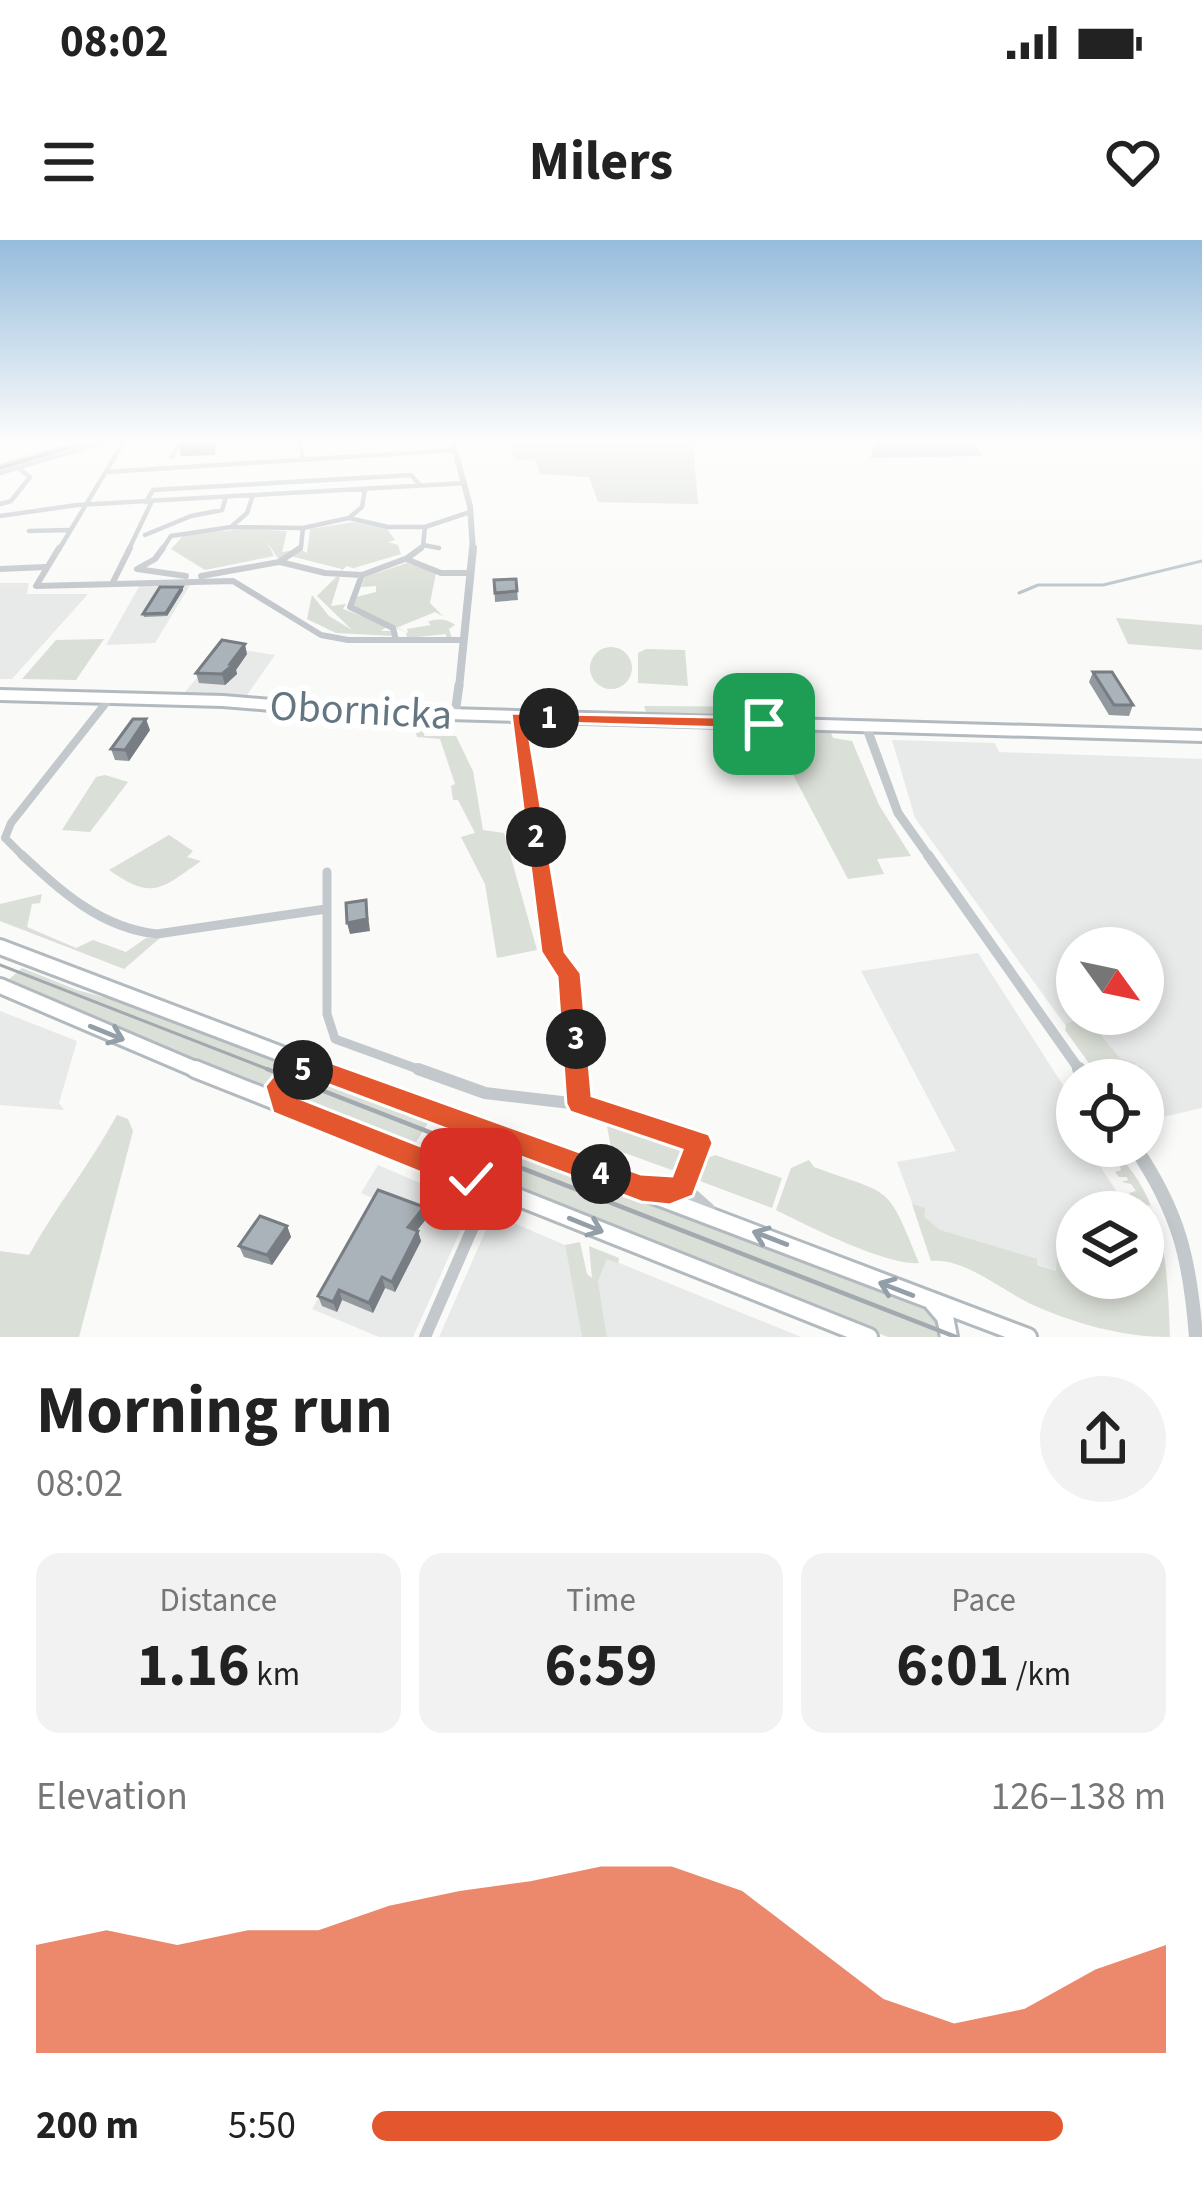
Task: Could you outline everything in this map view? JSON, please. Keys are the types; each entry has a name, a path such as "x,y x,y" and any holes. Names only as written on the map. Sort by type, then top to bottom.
{"main road":[{"name":"Obornicka","path":"0,693 518,717 1202,736"},
{"path":"0,947 1028,1337"},
{"path":"0,986 282,1104 869,1337"},
{"path":"282,1104 277,1092 283,1078 303,1070 324,1071"},
{"path":"933,1302 945,1317 950,1337"}],"street":[{"path":"93,491 36,586 233,581 321,635 463,640"},
{"path":"113,582 153,491"},
{"path":"0,516 48,508 314,491"},
{"path":"134,536 171,536 237,523 303,528 349,515 362,507 364,491"},
{"path":"449,714 471,573 468,491"},
{"path":"237,523 253,495"},
{"path":"146,535 178,524 192,512 222,510 226,497"},
{"path":"349,515 393,528 425,527 470,512"},
{"path":"279,562 362,575 406,559 423,545 425,527"},
{"path":"171,536 155,559 137,569 205,576 279,562 301,548 303,528"},
{"path":"29,531 69,530"},
{"path":"423,545 439,548"},
{"path":"406,559 441,573 471,573"},
{"path":"0,569 46,567"},
{"path":"362,575 348,603 393,628 396,640"},
{"path":"110,698 11,823 5,838 57,888 123,929 158,934 326,909"},
{"path":"518,717 553,952 555,961 568,973 579,1104"},
{"path":"866,726 898,813 1072,1059"},
{"path":"327,872 327,1014 335,1039 485,1093 579,1104 699,1143 683,1186 670,1191 641,1188"},
{"path":"1149,1167 1171,1199 1184,1232 1196,1337"},
{"path":"683,1186 728,1222"},
{"path":"425,1337 490,1187"}],"shaded area":[{"path":"594,491 697,491 698,504 598,502"},
{"path":"354,522 387,529 395,540 388,542 398,545 401,554 354,568 362,571 347,566 339,573 342,569 290,556 302,550 307,553 310,529"},
{"path":"244,529 287,531 282,552 295,550 279,560 267,542 274,556 205,570 171,549 184,535"},
{"path":"407,563 436,573 430,603 443,616 435,612 397,628 354,607 352,598 376,592 376,586 361,587 365,577"},
{"path":"340,577 331,606 346,604 343,609 388,626 381,631 393,631 394,636 336,633 307,619 312,595 329,616 352,630 317,596"},
{"path":"192,582 155,643 106,645 141,583"},
{"path":"0,583 29,583 27,594 88,594 12,679 0,679"},
{"path":"1116,618 1202,625 1202,650 1128,644"},
{"path":"435,620 455,625 449,629 452,638 446,639 446,634 407,638 406,632"},
{"path":"104,639 76,680 22,679 56,640"},
{"path":"224,647 275,655 247,695 183,694"},
{"path":"611,647 626,653 632,668 626,683 611,689 596,683 590,668 596,653"},
{"path":"685,650 688,686 638,683 638,653"},
{"path":"644,706 790,707 795,718 647,715"},
{"path":"411,718 412,724 415,719 448,719 426,723 424,736 456,736 473,771 483,830 504,833 537,950 497,958 485,884 461,837 475,833 458,800 453,800 451,786 455,784 440,739 417,737 414,725 407,725"},
{"path":"769,729 830,730 833,738 852,741 879,805 911,856 877,859 884,874 848,879"},
{"path":"892,740 995,743 999,752 1202,759 1202,1108 1164,1117 1164,1059 1090,1059 1072,1035 1164,1035 1164,927 1056,927 1056,1012 915,818"},
{"path":"96,777 128,782 90,832 62,830"},
{"path":"169,835 193,851 187,857 201,861 176,879 147,888 109,870"},
{"path":"42,894 40,903 32,904 27,927 76,948 93,940 126,952 146,938 160,938 124,969 0,921 0,904"},
{"path":"978,953 1056,1074 1056,1167 1101,1167 1116,1191 1056,1191 1056,1271 921,1227 897,1162 956,1151 861,971"},
{"path":"22,968 77,990 147,1009 294,1066 281,1073 268,1090 6,982"},
{"path":"0,1011 77,1041 59,1103 64,1110 0,1105"},
{"path":"1069,1035 1101,1035 1123,1059 1086,1059"},
{"path":"307,1076 482,1138 479,1143 428,1123 416,1142 468,1164 465,1169 285,1094 286,1083"},
{"path":"117,1115 128,1119 133,1131 79,1337 0,1337 0,1251 29,1255"},
{"path":"618,1119 676,1140 685,1152 680,1173 611,1148 606,1120 616,1123"},
{"path":"496,1143 926,1310 936,1319 939,1337 888,1337 479,1174"},
{"path":"715,1155 782,1178 772,1208 692,1178 699,1162"},
{"path":"809,1160 814,1167 883,1195 900,1217 919,1263 868,1252 776,1210 791,1168"},
{"path":"378,1165 472,1205 413,1337 379,1337 312,1309 374,1199 361,1193"},
{"path":"1128,1167 1144,1191 1122,1182 1127,1177 1115,1172"},
{"path":"912,1204 925,1208 924,1217 940,1230 1037,1259 1037,1265 1056,1271 1056,1299 1164,1299 1164,1257 1170,1337 1083,1323 1033,1305 970,1270 931,1261"},
{"path":"493,1214 565,1245 582,1337 439,1337"},
{"path":"580,1242 592,1278 589,1246 619,1258 618,1263 607,1259 598,1281 607,1337 582,1337 565,1245"},
{"path":"607,1258 801,1337 607,1337 598,1281"}],"building":[{"path":"516,579 517,591 495,593 494,580"},
{"path":"160,587 182,587 166,613 143,614"},
{"path":"222,640 245,644 230,664 234,664 222,674 196,673"},
{"path":"1093,672 1112,672 1133,705 1114,705"},
{"path":"133,719 146,719 125,750 111,749"},
{"path":"366,900 367,919 347,923 346,903"},
{"path":"378,1190 424,1207 408,1227 418,1231 392,1282 382,1277 369,1303 339,1290 333,1302 318,1296"},
{"path":"260,1216 287,1226 267,1255 239,1246"}],"waterway":[{"path":"1019,593 1038,585 1103,585 1202,561"}],"tram line":[{"path":"0,965 275,1072"},
{"path":"267,1069 956,1337"}],"route":[{"path":"471,1179 282,1104 278,1086 291,1073 324,1071 641,1188 670,1191 683,1186 699,1143 579,1104 568,973 555,961 553,952 518,717 764,724"}]}
